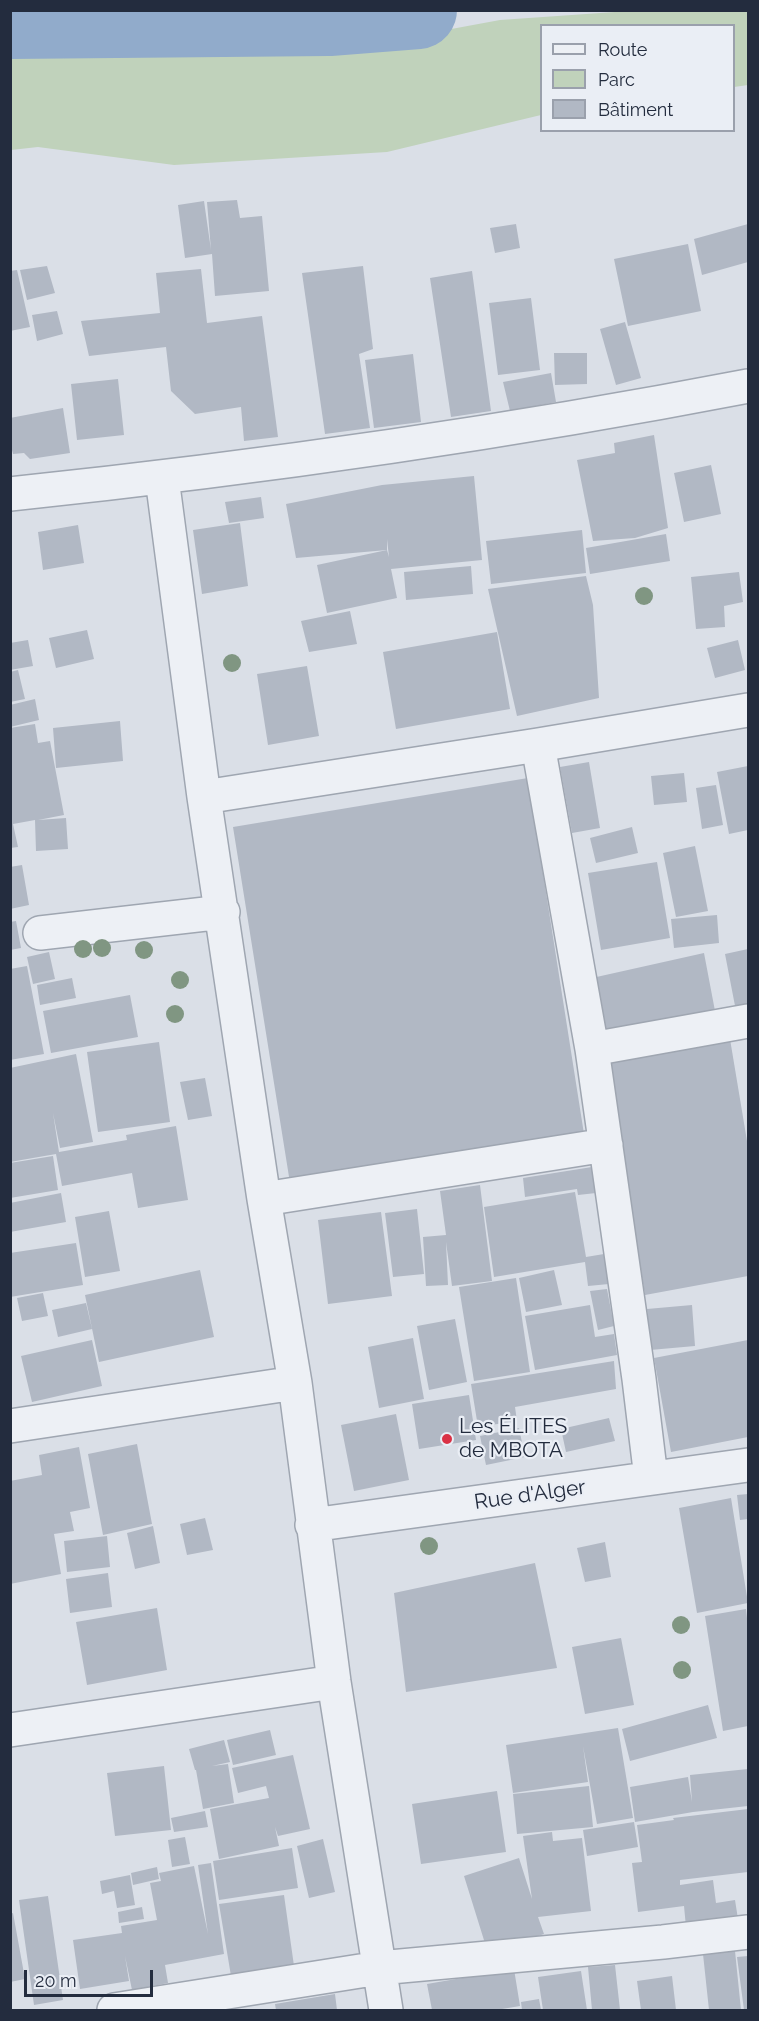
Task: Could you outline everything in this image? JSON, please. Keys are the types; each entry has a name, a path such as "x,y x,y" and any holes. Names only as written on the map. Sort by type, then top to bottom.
{"street":[{"path":"10,494 162,478 468,436 748,386"},
{"path":"162,478 204,797 223,912 264,1199 295,1383 334,1682 386,2010"},
{"path":"204,797 748,710"},
{"path":"538,745 592,1049 651,1478"},
{"path":"40,933 223,912"},
{"path":"592,1049 748,1021"},
{"path":"264,1199 606,1145"},
{"path":"10,1426 295,1383"},
{"name":"Rue d'Alger","path":"312,1525 748,1465"},
{"path":"10,1730 334,1682"},
{"path":"114,2010 379,1968 748,1932"}],"green space":[{"path":"629,11 748,11 748,85 735,87 735,24 540,24 540,115 387,152 174,165 38,147 11,150 11,44 103,36 197,47 266,36 354,47 500,20"}],"building":[{"path":"237,200 240,218 262,216 269,291 215,296 212,254 185,258 178,205 204,201 211,250 207,202"},
{"path":"516,224 520,248 495,253 490,228"},
{"path":"748,224 748,262 702,275 694,239"},
{"path":"688,244 701,311 628,326 614,259"},
{"path":"47,266 55,293 27,300 20,270"},
{"path":"363,266 373,349 359,354 370,428 325,434 302,273"},
{"path":"201,269 207,323 262,316 278,437 244,441 241,407 195,414 171,391 166,347 89,356 81,321 160,313 156,273"},
{"path":"17,270 30,327 10,331 10,271"},
{"path":"472,271 491,411 451,417 430,278"},
{"path":"531,298 540,370 498,375 489,303"},
{"path":"57,311 63,334 37,341 32,315"},
{"path":"625,322 641,378 616,385 600,329"},
{"path":"554,353 587,353 587,384 555,385"},
{"path":"413,354 421,422 374,428 365,360"},
{"path":"551,373 556,402 510,411 503,382"},
{"path":"118,379 124,435 77,440 71,384"},
{"path":"63,408 70,453 30,459 24,453 13,454 10,442 10,418"},
{"path":"654,435 668,528 635,538 593,541 577,460 615,453 614,443"},
{"path":"711,465 721,514 684,522 674,473"},
{"path":"474,476 482,560 391,569 397,598 327,613 317,565 387,550 296,558 286,504 382,485"},
{"path":"261,497 264,518 229,523 225,502"},
{"path":"240,523 248,586 202,594 193,530"},
{"path":"78,525 84,563 43,570 38,532"},
{"path":"582,530 586,573 491,584 486,541"},
{"path":"666,534 670,561 590,574 586,548"},
{"path":"471,566 473,594 406,600 404,572"},
{"path":"739,572 743,602 724,606 725,627 696,629 691,577"},
{"path":"586,576 593,605 599,698 517,716 488,589"},
{"path":"350,611 357,644 309,652 301,621"},
{"path":"87,630 94,659 56,668 49,638"},
{"path":"497,632 510,709 396,729 383,652"},
{"path":"28,640 33,666 10,670 10,643"},
{"path":"738,640 745,670 715,678 707,648"},
{"path":"307,666 319,736 268,745 257,674"},
{"path":"18,670 25,699 10,702 10,672"},
{"path":"35,699 39,720 10,727 10,705"},
{"path":"120,721 123,761 56,768 53,728"},
{"path":"35,724 38,743 50,741 64,815 38,820 66,818 68,849 36,851 35,820 13,824 18,847 10,848 10,728"},
{"path":"589,762 600,828 572,833 560,767"},
{"path":"748,766 748,830 729,834 717,772"},
{"path":"684,773 687,802 654,805 651,776"},
{"path":"528,778 584,1134 290,1183 233,827"},
{"path":"716,785 723,825 702,829 696,788"},
{"path":"632,827 638,853 596,863 590,838"},
{"path":"695,846 708,911 676,917 663,853"},
{"path":"657,862 670,938 601,950 588,873"},
{"path":"22,865 29,905 10,909 10,867"},
{"path":"717,915 719,943 674,948 671,919"},
{"path":"16,921 21,948 10,950 10,922"},
{"path":"748,949 748,1008 736,1011 725,954"},
{"path":"49,952 55,979 33,984 27,957"},
{"path":"704,953 715,1011 604,1036 592,978"},
{"path":"27,966 44,1054 10,1060 10,969"},
{"path":"72,978 76,998 40,1005 37,985"},
{"path":"130,995 138,1037 51,1053 43,1011"},
{"path":"729,1033 748,1147 748,1276 645,1295 604,1055"},
{"path":"159,1042 170,1122 98,1132 87,1052"},
{"path":"76,1054 93,1142 60,1148 53,1113 59,1152 127,1140 126,1135 176,1126 188,1200 138,1208 132,1173 62,1186 56,1154 10,1162 10,1068"},
{"path":"205,1078 212,1116 188,1120 180,1082"},
{"path":"53,1156 58,1190 10,1198 10,1163"},
{"path":"592,1167 596,1193 578,1195 577,1189 525,1197 523,1178"},
{"path":"480,1185 492,1281 452,1286 446,1242 448,1285 426,1286 423,1237 446,1235 440,1191"},
{"path":"575,1192 586,1257 604,1254 609,1284 588,1286 585,1262 494,1277 484,1207"},
{"path":"61,1193 66,1222 10,1232 10,1203"},
{"path":"417,1209 424,1274 393,1277 385,1213"},
{"path":"109,1211 120,1271 85,1277 75,1217"},
{"path":"381,1212 392,1296 328,1304 318,1220"},
{"path":"76,1243 83,1285 10,1297 10,1253"},
{"path":"200,1270 214,1337 99,1362 85,1295"},
{"path":"554,1270 562,1305 526,1312 519,1278"},
{"path":"516,1278 530,1372 474,1381 459,1287"},
{"path":"607,1289 614,1326 598,1330 590,1291"},
{"path":"43,1293 48,1316 22,1321 17,1298"},
{"path":"86,1303 92,1329 58,1337 52,1310"},
{"path":"590,1305 595,1337 614,1334 617,1355 535,1370 525,1316"},
{"path":"692,1305 695,1346 650,1350 647,1309"},
{"path":"455,1319 467,1382 429,1390 417,1326"},
{"path":"413,1338 424,1399 379,1408 368,1347"},
{"path":"92,1340 102,1386 32,1402 21,1356"},
{"path":"748,1340 748,1437 671,1452 654,1358"},
{"path":"614,1361 616,1389 515,1407 517,1421 478,1427 471,1384"},
{"path":"469,1395 476,1440 419,1449 412,1404"},
{"path":"396,1414 409,1480 354,1491 341,1425"},
{"path":"609,1418 615,1441 566,1452 561,1429"},
{"path":"519,1428 525,1457 486,1465 480,1436"},
{"path":"137,1444 152,1524 103,1535 88,1454"},
{"path":"79,1447 90,1508 70,1512 74,1531 54,1534 61,1574 10,1584 10,1481 42,1475 39,1455"},
{"path":"748,1494 748,1519 740,1520 737,1495"},
{"path":"731,1498 748,1603 697,1613 679,1508"},
{"path":"205,1518 213,1550 187,1555 180,1524"},
{"path":"153,1526 160,1563 135,1569 127,1533"},
{"path":"107,1536 110,1567 67,1572 64,1541"},
{"path":"605,1542 611,1577 585,1582 577,1548"},
{"path":"535,1563 557,1668 406,1692 394,1593"},
{"path":"108,1573 112,1607 70,1613 66,1579"},
{"path":"157,1608 167,1670 87,1685 76,1622"},
{"path":"746,1609 748,1726 723,1731 705,1616"},
{"path":"621,1638 634,1705 585,1714 572,1647"},
{"path":"708,1705 717,1738 630,1761 622,1729"},
{"path":"618,1728 633,1818 597,1824 583,1746 588,1782 513,1793 506,1745"},
{"path":"270,1730 276,1755 233,1765 227,1740"},
{"path":"224,1740 230,1762 212,1766 228,1764 234,1803 203,1809 196,1770 189,1749"},
{"path":"293,1755 310,1829 278,1836 275,1827 279,1846 219,1859 210,1809 269,1798 266,1786 238,1793 232,1768"},
{"path":"164,1766 171,1830 115,1836 107,1773"},
{"path":"748,1769 748,1806 635,1822 630,1787 688,1777 692,1802 690,1775"},
{"path":"589,1786 593,1827 517,1834 513,1794"},
{"path":"497,1791 506,1852 421,1864 412,1804"},
{"path":"748,1809 748,1872 680,1880 680,1885 713,1880 716,1903 735,1900 738,1919 686,1927 684,1906 638,1912 632,1863 642,1862 637,1825"},
{"path":"205,1811 208,1827 174,1832 171,1818"},
{"path":"634,1822 638,1847 587,1856 583,1830"},
{"path":"552,1832 553,1841 582,1838 591,1911 538,1917 544,1934 488,1953 464,1876 519,1858 532,1899 523,1836"},
{"path":"185,1837 190,1864 172,1867 168,1840"},
{"path":"323,1839 335,1892 309,1898 297,1846"},
{"path":"292,1848 298,1888 219,1900 213,1861"},
{"path":"211,1863 224,1954 165,1965 168,1983 132,1990 125,1956 129,1981 80,1989 73,1940 122,1933 121,1926 157,1920 150,1883 161,1881 159,1873 194,1866 208,1934 198,1865"},
{"path":"157,1867 159,1879 133,1885 131,1873"},
{"path":"130,1875 135,1905 117,1908 114,1891 102,1894 100,1881"},
{"path":"284,1895 294,1966 231,1976 219,1904"},
{"path":"48,1896 63,2000 34,2005 19,1900"},
{"path":"142,1907 144,1919 119,1923 118,1912"},
{"path":"13,1913 25,1979 10,1982 10,1914"},
{"path":"735,1951 741,2010 709,2010 703,1954"},
{"path":"748,1956 748,2010 744,2010 737,1957"},
{"path":"615,1965 620,2010 592,2010 588,1967"},
{"path":"514,1969 520,2006 496,2010 432,2010 427,1984"},
{"path":"581,1971 587,2010 543,2010 538,1977"},
{"path":"672,1976 676,2010 641,2010 637,1981"},
{"path":"335,1994 337,2010 276,2010 275,2004"},
{"path":"539,1999 541,2010 522,2010 521,2002"}],"waterway":[{"path":"10,20 329,17 418,10"}],"place":[{"name":"Les ÉLITES de MBOTA","path":"447,1439"}]}
